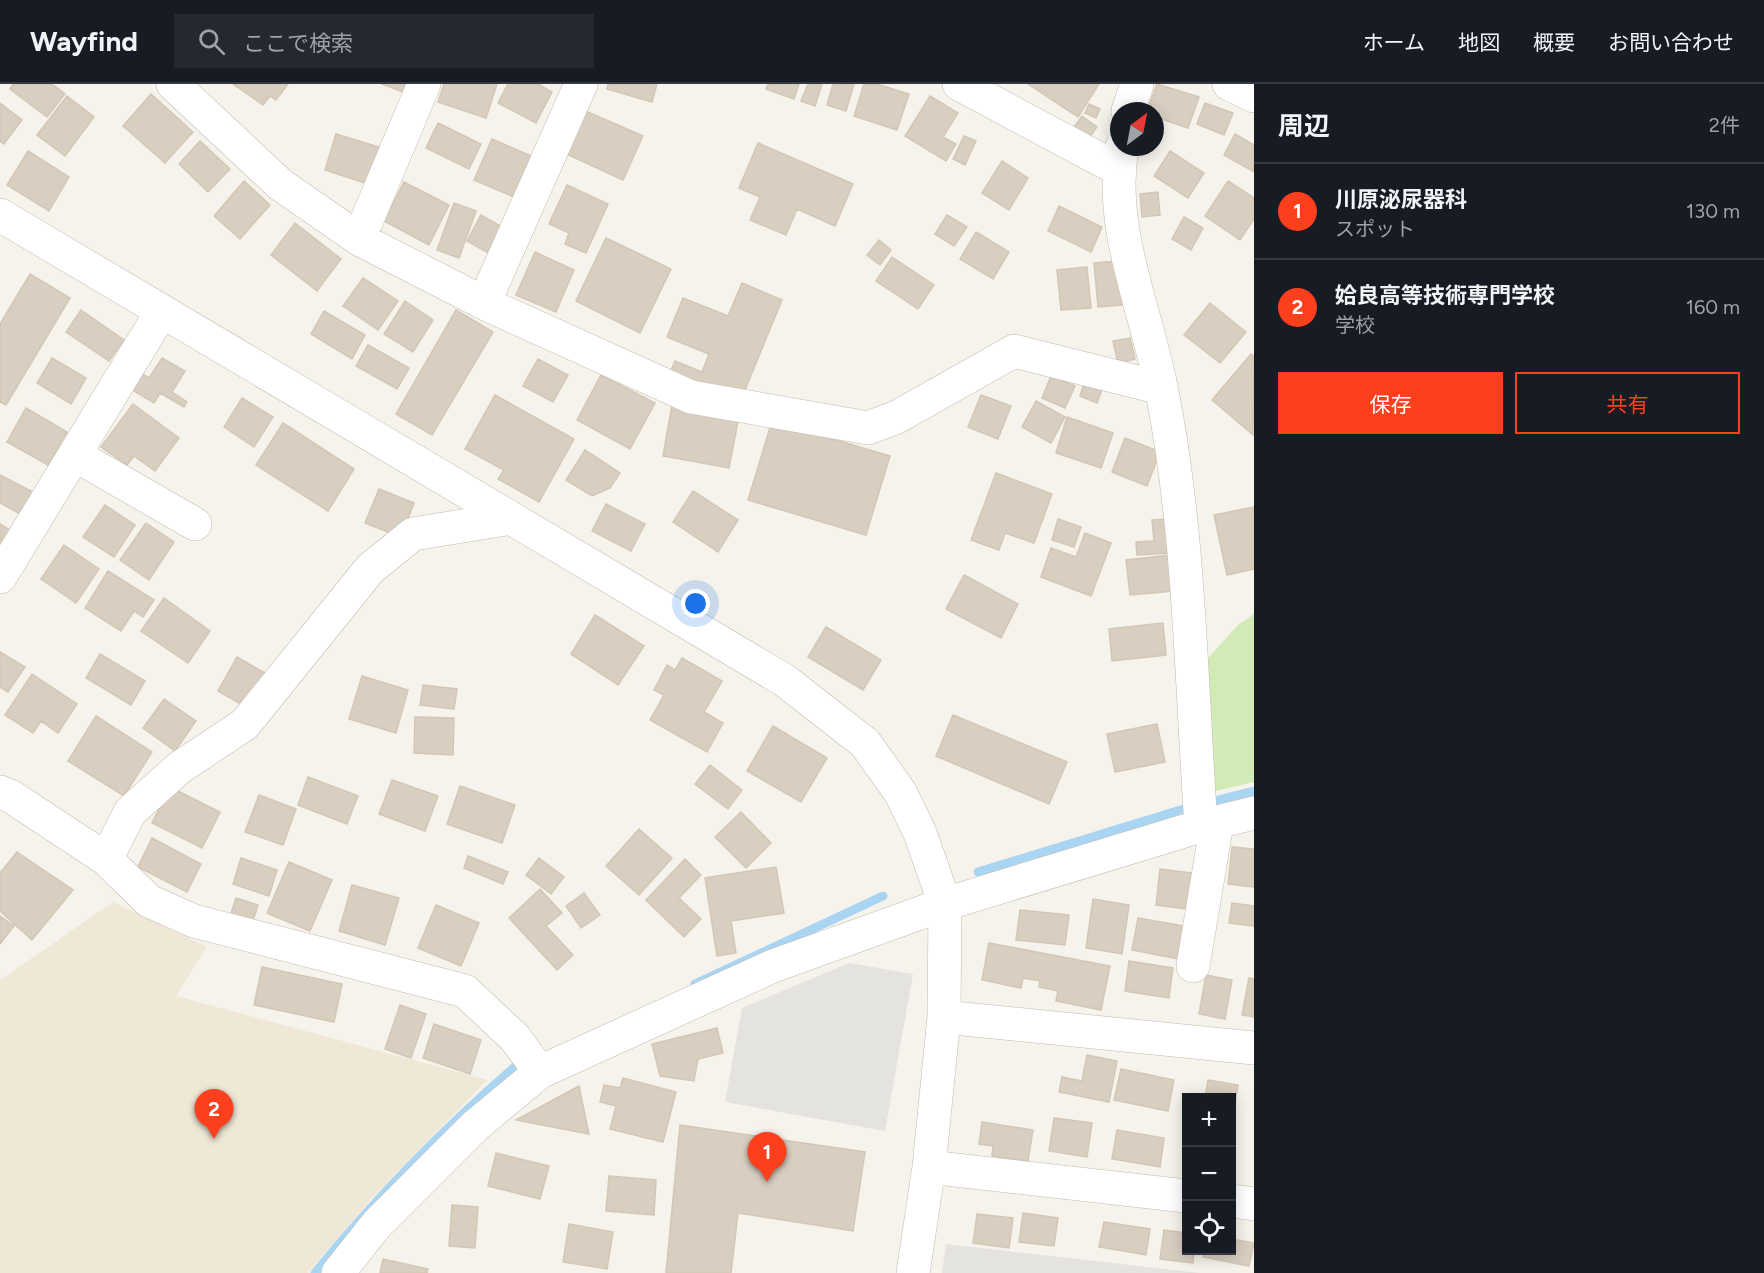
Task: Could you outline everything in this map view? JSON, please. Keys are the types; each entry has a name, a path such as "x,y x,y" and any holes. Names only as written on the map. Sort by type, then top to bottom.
{"street":[{"path":"173,84 281,185 359,239 484,303 691,397 868,428 897,417 1014,351 1161,388"},
{"path":"359,239 423,84"},
{"path":"484,303 581,84"},
{"path":"959,84 1120,158 1125,247 1161,388 1181,531 1209,825 1193,966"},
{"path":"1131,102 1137,84"},
{"path":"1229,84 1254,96"},
{"path":"0,215 784,680 865,743 900,792 920,832 945,904 944,1017 929,1167 914,1273"},
{"path":"0,577 162,311"},
{"path":"75,455 195,524"},
{"path":"106,860 130,812 179,768 245,724 370,569 413,534 511,518"},
{"path":"0,792 106,860 149,902 194,921 465,991 515,1038 540,1072"},
{"path":"338,1273 377,1224 401,1199 484,1117 540,1072 773,966 945,904 1254,813"},
{"path":"944,1017 1254,1048"},
{"path":"929,1167 1182,1196"},
{"path":"1236,1202 1254,1204"}],"shaded area":[{"path":"113,902 207,947 176,996 487,1080 371,1199 308,1273 0,1273 0,980"},
{"path":"849,963 913,974 885,1131 725,1102 742,1008"},
{"path":"946,1244 1200,1273 942,1273"}],"green space":[{"path":"1254,614 1254,782 1211,792 1200,667 1238,625"}],"building":[{"path":"13,84 52,84 65,94 47,117 10,89"},
{"path":"233,84 288,84 276,100 270,96 263,105"},
{"path":"382,84 410,84 406,93"},
{"path":"444,84 497,84 486,118 438,102"},
{"path":"508,84 538,84 552,92 536,123 498,103"},
{"path":"608,84 657,84 652,102 607,89"},
{"path":"768,84 799,84 794,99 766,89"},
{"path":"808,84 822,84 815,106 801,101"},
{"path":"833,84 854,84 846,111 827,105"},
{"path":"864,84 877,84 909,94 897,130 854,116"},
{"path":"1028,84 1099,84 1078,117"},
{"path":"1157,84 1199,97 1188,128 1164,120 1164,102 1150,102"},
{"path":"151,94 193,132 165,163 123,126"},
{"path":"67,96 94,117 65,156 37,135"},
{"path":"930,96 958,113 943,137 956,144 946,161 905,136"},
{"path":"0,103 22,120 4,144 0,141"},
{"path":"1205,103 1233,113 1224,135 1197,124"},
{"path":"1089,104 1100,109 1096,118 1085,113"},
{"path":"583,110 643,136 623,180 564,153"},
{"path":"1082,116 1097,127 1084,145 1069,134"},
{"path":"438,123 481,144 469,169 426,148"},
{"path":"336,134 382,148 371,185 325,170"},
{"path":"1235,134 1254,145 1254,172 1224,155"},
{"path":"964,136 976,141 965,165 953,159"},
{"path":"492,139 531,156 514,197 474,180"},
{"path":"200,141 230,169 208,192 179,164"},
{"path":"758,143 853,184 835,226 797,209 786,235 750,220 760,197 739,188"},
{"path":"28,151 69,177 49,211 7,185"},
{"path":"1170,151 1204,173 1188,198 1154,176"},
{"path":"1002,161 1028,178 1009,210 982,193"},
{"path":"244,181 270,205 240,239 214,216"},
{"path":"1228,181 1254,198 1254,219 1240,240 1205,216"},
{"path":"404,182 449,205 429,245 384,221"},
{"path":"567,185 608,204 586,253 565,244 569,233 549,224"},
{"path":"1158,192 1160,215 1142,217 1140,194"},
{"path":"454,203 476,211 459,258 437,250"},
{"path":"1059,206 1102,227 1091,252 1048,231"},
{"path":"481,215 507,230 492,255 467,241"},
{"path":"947,215 967,227 954,246 935,234"},
{"path":"1184,217 1203,228 1191,250 1172,239"},
{"path":"295,223 341,259 317,291 271,255"},
{"path":"976,232 1009,252 993,279 960,259"},
{"path":"606,238 671,269 640,333 576,301"},
{"path":"879,240 891,250 880,265 867,255"},
{"path":"535,252 574,270 556,312 516,295"},
{"path":"892,257 934,285 918,309 876,281"},
{"path":"1117,261 1122,305 1098,307 1094,263"},
{"path":"1087,267 1091,308 1061,310 1057,270"},
{"path":"30,274 70,298 6,405 0,402 0,324"},
{"path":"363,278 398,301 378,330 343,306"},
{"path":"742,283 782,300 740,402 670,373 675,361 702,372 709,354 667,337 683,298 728,316"},
{"path":"405,301 433,320 413,352 384,334"},
{"path":"1210,303 1246,332 1220,363 1184,335"},
{"path":"81,310 124,340 109,361 66,332"},
{"path":"456,310 493,332 432,435 396,414"},
{"path":"324,311 365,335 352,359 311,334"},
{"path":"1130,338 1135,359 1118,363 1113,341"},
{"path":"368,345 409,368 397,389 356,366"},
{"path":"1251,354 1254,356 1253,435 1212,400"},
{"path":"52,358 86,378 71,404 37,383"},
{"path":"162,358 185,371 172,392 187,402 184,407 160,393 154,403 129,388 138,371 149,378"},
{"path":"538,359 568,375 553,402 523,386"},
{"path":"601,375 655,403 630,449 577,420"},
{"path":"1051,376 1075,386 1065,408 1042,398"},
{"path":"1085,381 1103,387 1097,403 1080,396"},
{"path":"495,395 574,439 539,502 498,479 504,470 465,449"},
{"path":"981,395 1011,406 998,439 968,427"},
{"path":"242,398 273,417 254,447 224,427"},
{"path":"673,399 740,411 729,468 663,456"},
{"path":"1036,401 1065,417 1051,443 1022,427"},
{"path":"133,404 179,438 155,471 134,456 127,465 101,447"},
{"path":"26,408 67,432 48,465 7,442"},
{"path":"1067,417 1113,433 1101,468 1056,453"},
{"path":"772,421 890,456 866,535 748,500"},
{"path":"283,423 354,469 328,511 256,465"},
{"path":"1125,438 1160,452 1147,486 1112,472"},
{"path":"585,450 620,473 610,488 592,496 566,480"},
{"path":"996,473 1052,494 1034,543 1005,533 999,550 971,540"},
{"path":"0,475 35,493 24,516 0,503"},
{"path":"379,489 414,503 401,537 365,523"},
{"path":"693,491 738,520 718,552 673,522"},
{"path":"606,504 645,524 631,551 592,531"},
{"path":"105,505 135,525 114,557 83,537"},
{"path":"1254,507 1254,569 1227,575 1214,515"},
{"path":"1058,519 1081,527 1074,547 1052,540"},
{"path":"1170,519 1172,553 1137,555 1136,542 1154,541 1152,520"},
{"path":"146,523 174,542 149,580 120,560"},
{"path":"0,524 11,531 0,550"},
{"path":"1085,533 1111,543 1091,596 1041,577 1051,548 1076,557"},
{"path":"64,545 99,569 76,603 41,579"},
{"path":"1170,555 1174,591 1130,595 1126,560"},
{"path":"108,571 154,600 143,617 134,611 121,631 85,608"},
{"path":"964,575 1018,604 1001,638 946,609"},
{"path":"164,598 210,631 188,663 141,631"},
{"path":"595,615 644,646 618,685 571,654"},
{"path":"1163,623 1166,655 1112,661 1109,629"},
{"path":"826,627 881,660 863,690 808,657"},
{"path":"0,652 25,667 8,692 0,687"},
{"path":"100,654 145,681 131,705 86,678"},
{"path":"237,657 270,676 251,710 218,691"},
{"path":"682,658 722,681 704,712 723,723 707,752 650,720 664,695 654,690 667,665 675,670"},
{"path":"32,674 77,704 58,733 41,721 33,733 5,715"},
{"path":"362,676 408,690 396,733 349,719"},
{"path":"423,685 457,689 454,709 420,705"},
{"path":"164,699 196,721 175,751 143,728"},
{"path":"953,715 1067,762 1049,804 936,756"},
{"path":"96,716 152,752 124,796 68,761"},
{"path":"415,717 454,718 453,755 414,753"},
{"path":"1157,724 1165,762 1115,772 1107,734"},
{"path":"773,726 827,758 801,802 747,771"},
{"path":"710,765 742,790 728,809 695,784"},
{"path":"308,777 358,796 347,824 298,805"},
{"path":"392,780 438,796 425,831 379,814"},
{"path":"460,786 515,805 502,843 447,824"},
{"path":"170,787 220,812 202,848 152,823"},
{"path":"259,795 296,809 283,845 245,832"},
{"path":"741,812 771,843 746,868 715,837"},
{"path":"639,829 672,858 639,895 606,866"},
{"path":"152,838 201,864 187,892 138,867"},
{"path":"1232,847 1254,849 1254,887 1228,884"},
{"path":"17,852 73,890 32,940 0,911 0,873"},
{"path":"468,856 508,872 503,884 464,868"},
{"path":"241,858 277,870 269,896 233,884"},
{"path":"539,858 564,877 551,894 526,875"},
{"path":"685,859 701,875 679,898 701,919 684,937 646,900"},
{"path":"289,862 332,880 310,931 267,913"},
{"path":"776,867 784,913 731,921 736,953 717,956 705,878"},
{"path":"1160,869 1199,874 1194,910 1156,905"},
{"path":"352,885 399,898 385,945 339,931"},
{"path":"540,889 562,913 546,926 573,955 557,970 509,918"},
{"path":"584,893 600,915 581,928 566,906"},
{"path":"236,898 258,905 251,927 229,920"},
{"path":"1093,899 1129,905 1122,954 1086,948"},
{"path":"1232,903 1254,906 1254,926 1229,923"},
{"path":"436,905 479,923 461,966 418,948"},
{"path":"1020,910 1069,915 1065,945 1016,940"},
{"path":"0,916 14,926 0,944"},
{"path":"1138,918 1190,927 1184,960 1132,950"},
{"path":"989,943 1110,966 1101,1010 1056,1001 1058,991 1039,987 1040,981 1023,978 1021,988 982,980"},
{"path":"1129,961 1173,968 1169,998 1125,991"},
{"path":"262,967 342,984 334,1022 254,1005"},
{"path":"1206,975 1232,980 1225,1019 1199,1014"},
{"path":"1249,978 1254,979 1254,1017 1242,1015"},
{"path":"400,1005 426,1014 411,1058 385,1049"},
{"path":"434,1024 481,1040 470,1074 423,1058"},
{"path":"717,1028 723,1053 698,1059 694,1081 660,1076 652,1044"},
{"path":"1087,1055 1117,1061 1109,1102 1059,1092 1062,1077 1082,1081"},
{"path":"1121,1069 1174,1080 1168,1111 1114,1100"},
{"path":"623,1078 676,1092 663,1142 610,1129 616,1106 600,1102 604,1085 620,1088"},
{"path":"1208,1080 1238,1085 1236,1097 1236,1093 1206,1093"},
{"path":"579,1086 589,1134 516,1120"},
{"path":"1054,1118 1092,1123 1087,1157 1049,1151"},
{"path":"982,1122 1033,1130 1028,1161 992,1156 993,1146 979,1144"},
{"path":"680,1125 865,1152 853,1231 738,1213 731,1273 666,1273"},
{"path":"1117,1130 1164,1138 1160,1167 1112,1159"},
{"path":"496,1153 549,1166 540,1199 488,1186"},
{"path":"609,1176 656,1180 654,1215 606,1211"},
{"path":"452,1205 478,1207 475,1248 449,1246"},
{"path":"1023,1213 1058,1218 1054,1246 1019,1242"},
{"path":"977,1214 1013,1218 1009,1248 973,1243"},
{"path":"1104,1222 1150,1229 1146,1255 1099,1247"},
{"path":"569,1224 613,1232 607,1269 563,1262"},
{"path":"1164,1230 1182,1232 1182,1255 1194,1255 1193,1263 1160,1259"},
{"path":"1236,1240 1254,1243 1249,1266 1203,1257 1203,1255 1236,1255"},
{"path":"383,1259 428,1269 427,1273 380,1273"}],"waterway":[{"path":"1210,802 1254,791"},
{"path":"978,872 1187,808"},
{"path":"695,984 883,896"},
{"path":"315,1273 411,1165 462,1114 516,1066"}],"place":[{"name":"姶良高等技術専門学校","path":"214,1139"},
{"name":"川原泌尿器科","path":"767,1182"}]}
